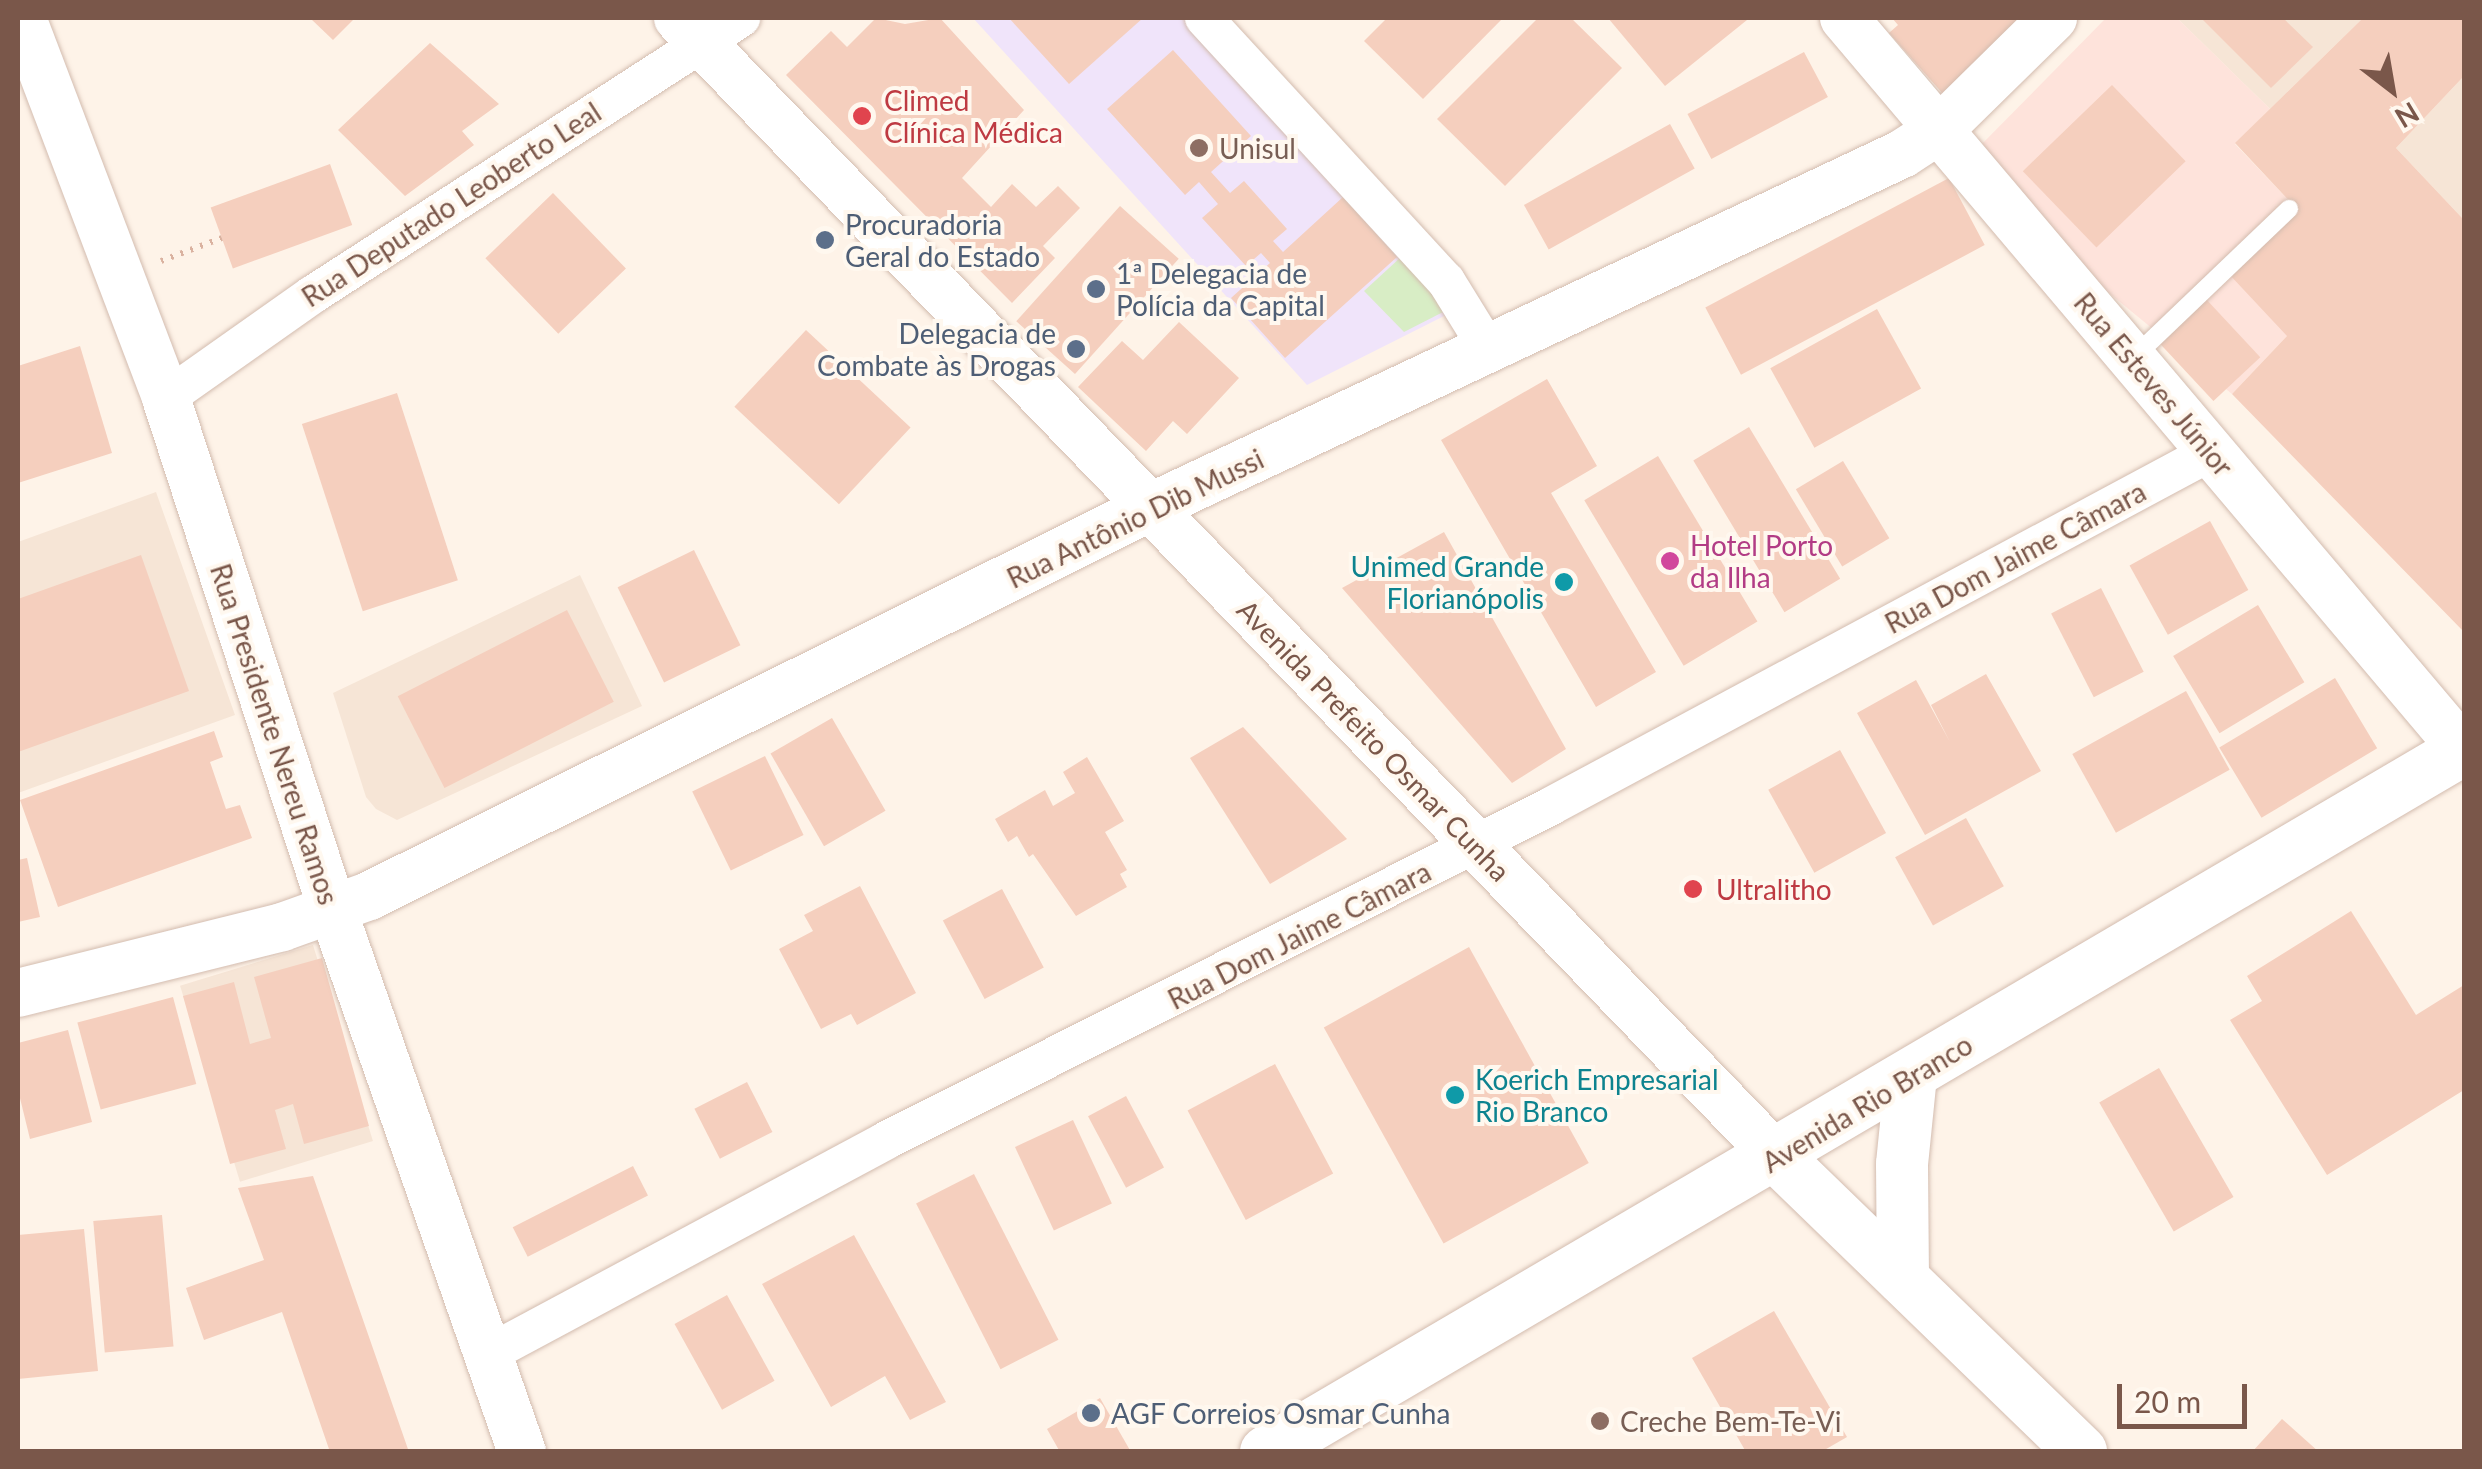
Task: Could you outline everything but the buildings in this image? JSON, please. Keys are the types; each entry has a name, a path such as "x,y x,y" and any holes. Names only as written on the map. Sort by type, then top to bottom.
{"main road":[{"name":"Avenida Rio Branco","path":"1266,1452 2464,750"},
{"path":"1903,1279 1902,1164 1911,1076"},
{"name":"Avenida Prefeito Osmar Cunha","path":"1776,1156 2081,1452"}],"street":[{"name":"Rua Presidente Nereu Ramos","path":"22,18 166,398 332,911 522,1452"},
{"path":"1204,18 1446,281 1488,349"},
{"name":"Rua Esteves Júnior","path":"1844,18 2464,750"},
{"name":"Rua Antônio Dib Mussi","path":"18,993 332,911 1149,508 1902,154 1940,130 2053,18"},
{"name":"Rua Deputado Leoberto Leal","path":"166,398 706,26"},
{"name":"Avenida Prefeito Osmar Cunha","path":"706,26 1149,508 1776,1156"},
{"name":"Rua Dom Jaime Câmara","path":"488,1354 885,1141 1476,846 2211,452"}],"lane":[{"path":"2132,358 2289,209"}],"path":[{"path":"157,263 222,238"}],"shaded area":[{"name":"Unisul","path":"973,18 1184,18 1452,312 1307,385"},
{"path":"2106,18 2177,18 2270,109 2235,144 2297,209 2287,336 2232,394 2092,279 1978,148"},
{"path":"2177,18 2363,18 2270,109"},
{"path":"2464,76 2464,220 2396,148"},
{"path":"156,492 235,715 18,793 18,542"},
{"path":"580,575 642,706 397,820 376,809 366,797 333,693"},
{"path":"313,945 373,1141 240,1182 180,986"}],"green space":[{"path":"1401,257 1447,310 1404,332 1364,291"}],"place":[{"name":"Climed Clínica Médica","path":"862,116"},
{"name":"Unisul","path":"1199,148"},
{"name":"Procuradoria Geral do Estado","path":"825,240"},
{"name":"1ª Delegacia de Polícia da Capital","path":"1096,289"},
{"name":"Delegacia de Combate às Drogas","path":"1076,349"},
{"name":"Hotel Porto da Ilha","path":"1670,561"},
{"name":"Unimed Grande Florianópolis","path":"1564,582"},
{"name":"Ultralitho","path":"1693,889"},
{"name":"Koerich Empresarial Rio Branco","path":"1455,1095"},
{"name":"AGF Correios Osmar Cunha","path":"1091,1413"},
{"name":"Creche Bem-Te-Vi","path":"1600,1421"}]}
